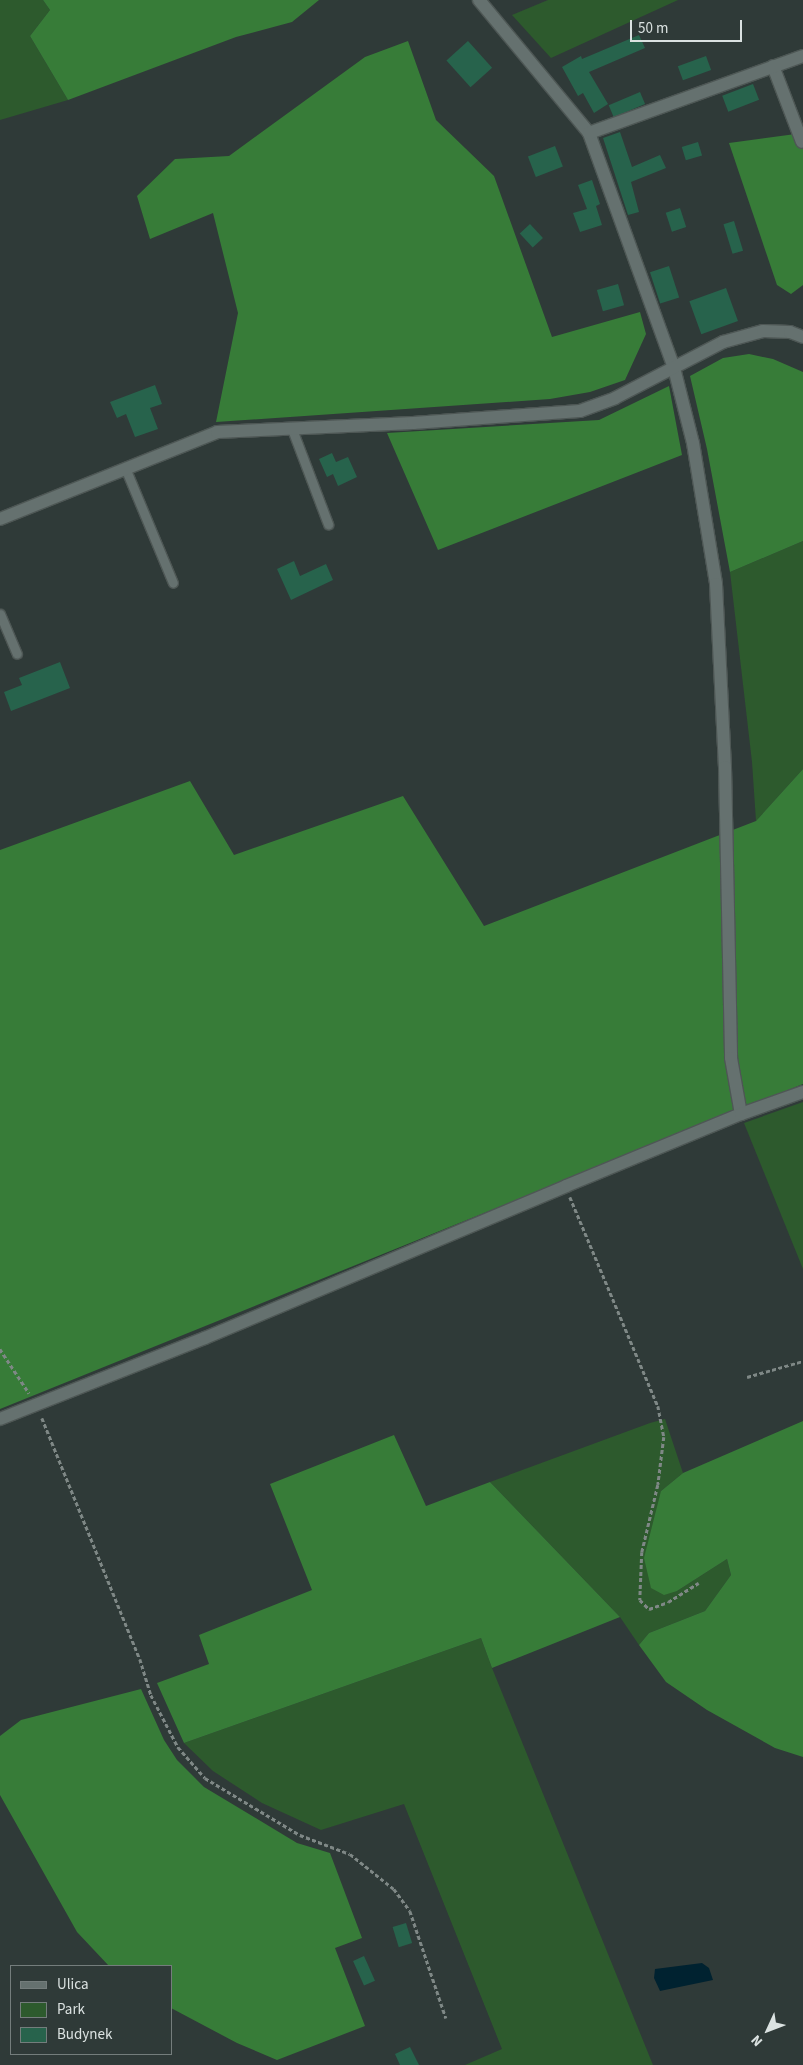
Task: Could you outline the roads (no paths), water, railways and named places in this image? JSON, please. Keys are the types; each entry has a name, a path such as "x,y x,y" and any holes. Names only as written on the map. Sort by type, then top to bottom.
{"street":[{"path":"479,0 589,133 674,368 693,444 716,584 725,767 731,1058 741,1114"},
{"path":"589,133 803,56"},
{"path":"773,66 802,142"},
{"path":"0,519 218,432 580,411 615,398 723,342 763,332 790,332 803,337"},
{"path":"0,1419 206,1338 741,1114 803,1092"}],"lane":[{"path":"292,429 328,524"},
{"path":"126,470 174,584"},
{"path":"0,614 17,654"}],"water":[{"path":"702,1963 709,1968 713,1980 660,1991 654,1978 655,1969"}]}
